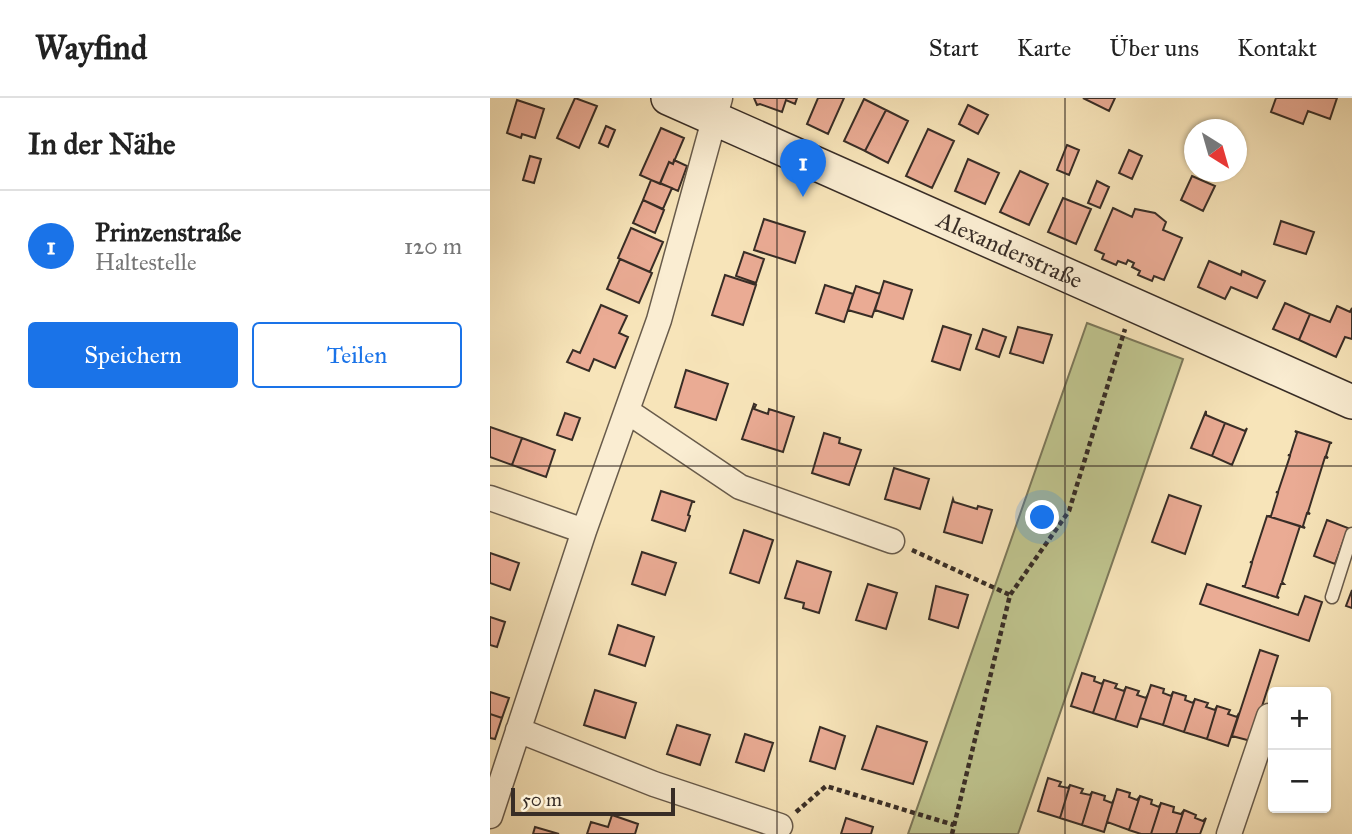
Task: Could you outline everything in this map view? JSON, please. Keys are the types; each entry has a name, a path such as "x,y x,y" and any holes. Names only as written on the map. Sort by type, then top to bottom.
{"street":[{"name":"Alexanderstraße","path":"668,98 717,108 1133,305 1352,402"},
{"path":"490,816 584,531 659,320 717,108"},
{"path":"626,411 740,487 892,541"},
{"path":"490,498 584,531"},
{"path":"1229,834 1268,719"},
{"path":"518,730 654,784 780,826"}],"lane":[{"path":"1332,597 1352,534"}],"path":[{"path":"952,834 1010,595 1069,511 1133,305"},
{"path":"892,541 1010,595"},
{"path":"780,826 826,786 954,825"}],"green space":[{"path":"1087,323 1183,359 1018,834 908,834"}],"building":[{"path":"575,98 597,106 579,148 557,138"},
{"path":"754,98 797,98 795,104 786,100 782,112 757,105"},
{"path":"818,98 844,98 828,134 807,124"},
{"path":"1083,98 1115,98 1109,111"},
{"path":"1276,98 1337,98 1330,119 1308,111 1303,124 1271,112"},
{"path":"864,99 886,110 865,151 844,141"},
{"path":"517,100 544,109 535,138 522,134 521,138 507,133"},
{"path":"968,105 988,115 978,134 959,124"},
{"path":"886,110 908,121 888,163 865,151"},
{"path":"606,126 615,130 608,147 599,143"},
{"path":"661,128 684,138 673,164 669,162 660,184 640,175"},
{"path":"928,129 954,141 932,188 906,176"},
{"path":"1067,145 1079,150 1069,175 1057,170"},
{"path":"1129,150 1142,156 1132,179 1119,173"},
{"path":"530,156 541,159 534,183 523,180"},
{"path":"968,159 999,173 985,204 955,191"},
{"path":"674,160 687,166 678,191 660,183 669,162 673,164"},
{"path":"1020,171 1048,184 1029,225 1000,212"},
{"path":"651,180 672,188 663,209 643,200"},
{"path":"1097,181 1109,187 1100,208 1088,203"},
{"path":"1189,182 1206,182 1215,186 1203,211 1181,200"},
{"path":"1063,198 1091,209 1076,244 1048,232"},
{"path":"643,200 664,210 655,233 633,223"},
{"path":"1113,208 1132,217 1135,209 1155,213 1166,222 1163,230 1182,238 1164,280 1154,276 1152,281 1138,275 1140,271 1132,267 1134,263 1128,260 1126,264 1118,261 1116,265 1102,259 1104,254 1095,250"},
{"path":"764,219 805,232 795,263 754,250"},
{"path":"1281,221 1314,232 1306,254 1274,244"},
{"path":"631,228 663,242 650,272 618,258"},
{"path":"744,252 764,259 756,283 736,276"},
{"path":"620,259 652,273 639,303 607,289"},
{"path":"1209,261 1241,275 1242,271 1265,281 1257,298 1231,287 1225,299 1198,287"},
{"path":"725,275 756,285 743,325 712,315"},
{"path":"884,281 912,290 903,319 875,310"},
{"path":"825,285 853,294 844,322 816,313"},
{"path":"856,286 880,294 872,317 848,310"},
{"path":"1285,303 1310,314 1299,340 1273,329"},
{"path":"601,305 627,316 619,333 628,337 615,368 594,359 589,371 567,362 573,350 580,353"},
{"path":"1337,306 1350,312 1352,308 1352,339 1345,337 1336,357 1299,340 1310,314 1330,322"},
{"path":"943,326 971,335 960,370 932,361"},
{"path":"1018,327 1052,335 1043,363 1010,353"},
{"path":"983,329 1006,337 999,357 976,349"},
{"path":"686,370 728,384 716,420 675,407"},
{"path":"754,404 754,409 768,414 769,409 794,417 783,452 742,439"},
{"path":"1206,411 1206,415 1225,423 1212,456 1191,448"},
{"path":"565,413 580,418 572,440 557,435"},
{"path":"1225,423 1245,431 1247,428 1232,465 1212,456"},
{"path":"490,427 522,438 512,465 490,457"},
{"path":"1295,431 1332,443 1326,456 1328,458 1325,457 1308,512 1310,514 1307,513 1303,526 1305,528 1268,516 1271,516 1278,493 1276,492 1297,433"},
{"path":"824,433 840,438 839,443 861,450 849,485 812,473"},
{"path":"522,438 555,450 546,477 512,465"},
{"path":"894,468 929,479 920,509 885,499"},
{"path":"661,491 695,502 692,502 685,531 652,520"},
{"path":"1169,495 1201,506 1185,554 1152,542"},
{"path":"953,499 954,502 977,509 978,506 992,510 982,543 944,532"},
{"path":"1267,516 1300,526 1282,582 1284,584 1281,584 1277,596 1279,598 1242,586 1245,586 1252,563 1250,562"},
{"path":"1327,520 1348,528 1335,564 1314,556"},
{"path":"744,530 773,540 759,583 730,573"},
{"path":"642,552 676,563 665,595 632,584"},
{"path":"490,553 519,563 510,590 490,583"},
{"path":"797,561 831,572 819,613 803,608 804,603 785,598"},
{"path":"868,584 897,593 886,629 856,620"},
{"path":"1207,584 1298,615 1305,596 1322,602 1309,641 1200,604"},
{"path":"936,586 968,595 958,628 929,619"},
{"path":"1352,590 1352,608 1346,606"},
{"path":"490,617 505,622 497,647 490,645"},
{"path":"618,625 654,637 645,666 609,654"},
{"path":"1260,650 1278,656 1251,741 1232,736"},
{"path":"1082,673 1095,677 1094,681 1102,684 1104,680 1093,713 1071,706"},
{"path":"1104,680 1117,684 1115,688 1124,691 1126,687 1115,720 1093,713"},
{"path":"1151,685 1164,689 1163,693 1171,696 1173,692 1163,725 1140,718"},
{"path":"1126,687 1139,691 1137,695 1146,698 1148,694 1137,727 1115,720"},
{"path":"595,690 636,703 625,738 584,725"},
{"path":"490,692 509,698 502,718 490,714"},
{"path":"1173,692 1186,696 1185,700 1193,703 1195,699 1184,732 1163,725"},
{"path":"1195,699 1208,703 1206,707 1215,710 1217,706 1207,739 1184,732"},
{"path":"1217,706 1230,710 1228,714 1237,717 1239,713 1228,746 1207,739"},
{"path":"490,714 502,718 495,739 490,738"},
{"path":"677,725 710,735 700,765 667,754"},
{"path":"877,726 927,742 913,784 862,769"},
{"path":"820,727 845,736 835,769 810,761"},
{"path":"745,734 773,743 764,771 736,762"},
{"path":"1048,778 1061,782 1059,786 1068,788 1070,785 1060,818 1038,811"},
{"path":"1070,785 1083,789 1081,793 1090,795 1092,792 1082,825 1060,818"},
{"path":"1117,789 1130,793 1129,797 1137,800 1140,796 1129,830 1107,822"},
{"path":"1092,792 1105,796 1104,800 1112,803 1114,799 1104,832 1082,825"},
{"path":"1140,796 1152,800 1151,804 1159,807 1161,803 1151,834 1129,830"},
{"path":"1161,803 1174,807 1173,812 1181,814 1184,810 1176,834 1151,834"},
{"path":"1184,810 1203,821 1206,818 1200,834 1176,834"},
{"path":"612,815 638,824 635,834 587,834 591,822 608,827"},
{"path":"846,818 873,827 871,834 841,834"},
{"path":"535,827 559,834 533,834"}],"place":[{"name":"Prinzenstraße","path":"803,197"}]}
